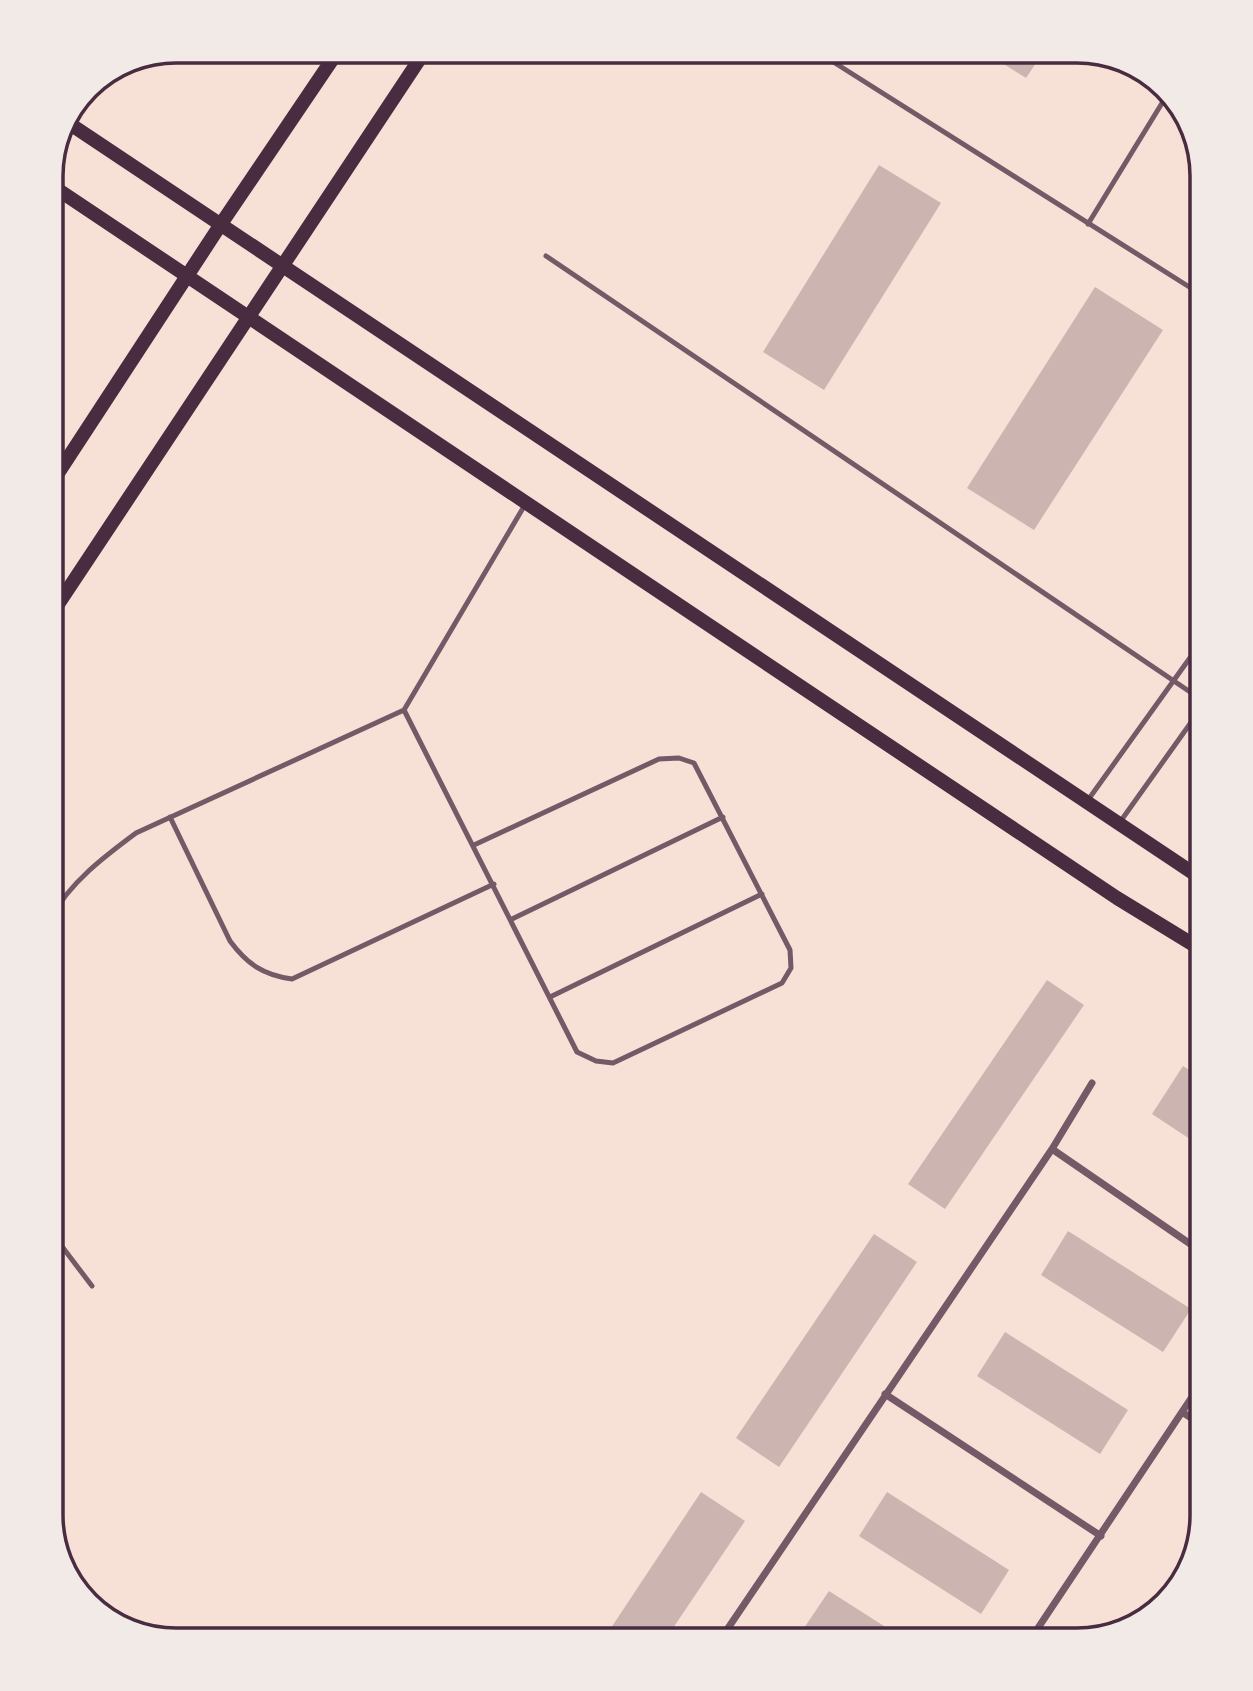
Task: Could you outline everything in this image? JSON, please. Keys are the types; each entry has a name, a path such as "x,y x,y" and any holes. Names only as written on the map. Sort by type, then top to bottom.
{"main road":[{"path":"63,466 330,63"},
{"path":"63,597 417,63"},
{"path":"75,127 1190,870"},
{"path":"63,193 1105,890 1190,943"}],"street":[{"path":"728,1628 1052,1149 1093,1083"},
{"path":"1052,1149 1190,1244"},
{"path":"885,1394 1101,1536"},
{"path":"1038,1628 1190,1400"},
{"path":"1182,1412 1190,1417"}],"lane":[{"path":"835,63 1190,288"},
{"path":"1088,224 1162,102"},
{"path":"546,256 1190,692"},
{"path":"63,900 81,879 136,833 404,710 526,503"},
{"path":"1086,803 1190,658"},
{"path":"404,710 577,1052 596,1061 613,1063 782,983 791,968 790,950 694,763 679,758 659,759 474,845"},
{"path":"1119,825 1190,724"},
{"path":"170,817 230,941 243,959 262,971 279,977 292,979 494,884"},
{"path":"512,919 723,817"},
{"path":"550,997 762,894"},
{"path":"63,1248 92,1286"}],"building":[{"path":"1002,63 1036,63 1026,78"},
{"path":"879,165 941,203 824,390 763,352"},
{"path":"1095,287 1163,330 1034,530 967,488"},
{"path":"1047,980 1084,1005 945,1209 908,1184"},
{"path":"1183,1066 1190,1070 1190,1139 1152,1114"},
{"path":"1068,1231 1190,1311 1163,1352 1041,1275"},
{"path":"874,1234 917,1262 779,1467 736,1438"},
{"path":"1005,1332 1128,1410 1100,1454 977,1376"},
{"path":"701,1492 745,1521 673,1628 611,1628"},
{"path":"887,1492 1009,1570 981,1614 859,1536"},
{"path":"829,1591 887,1628 804,1628"}]}
